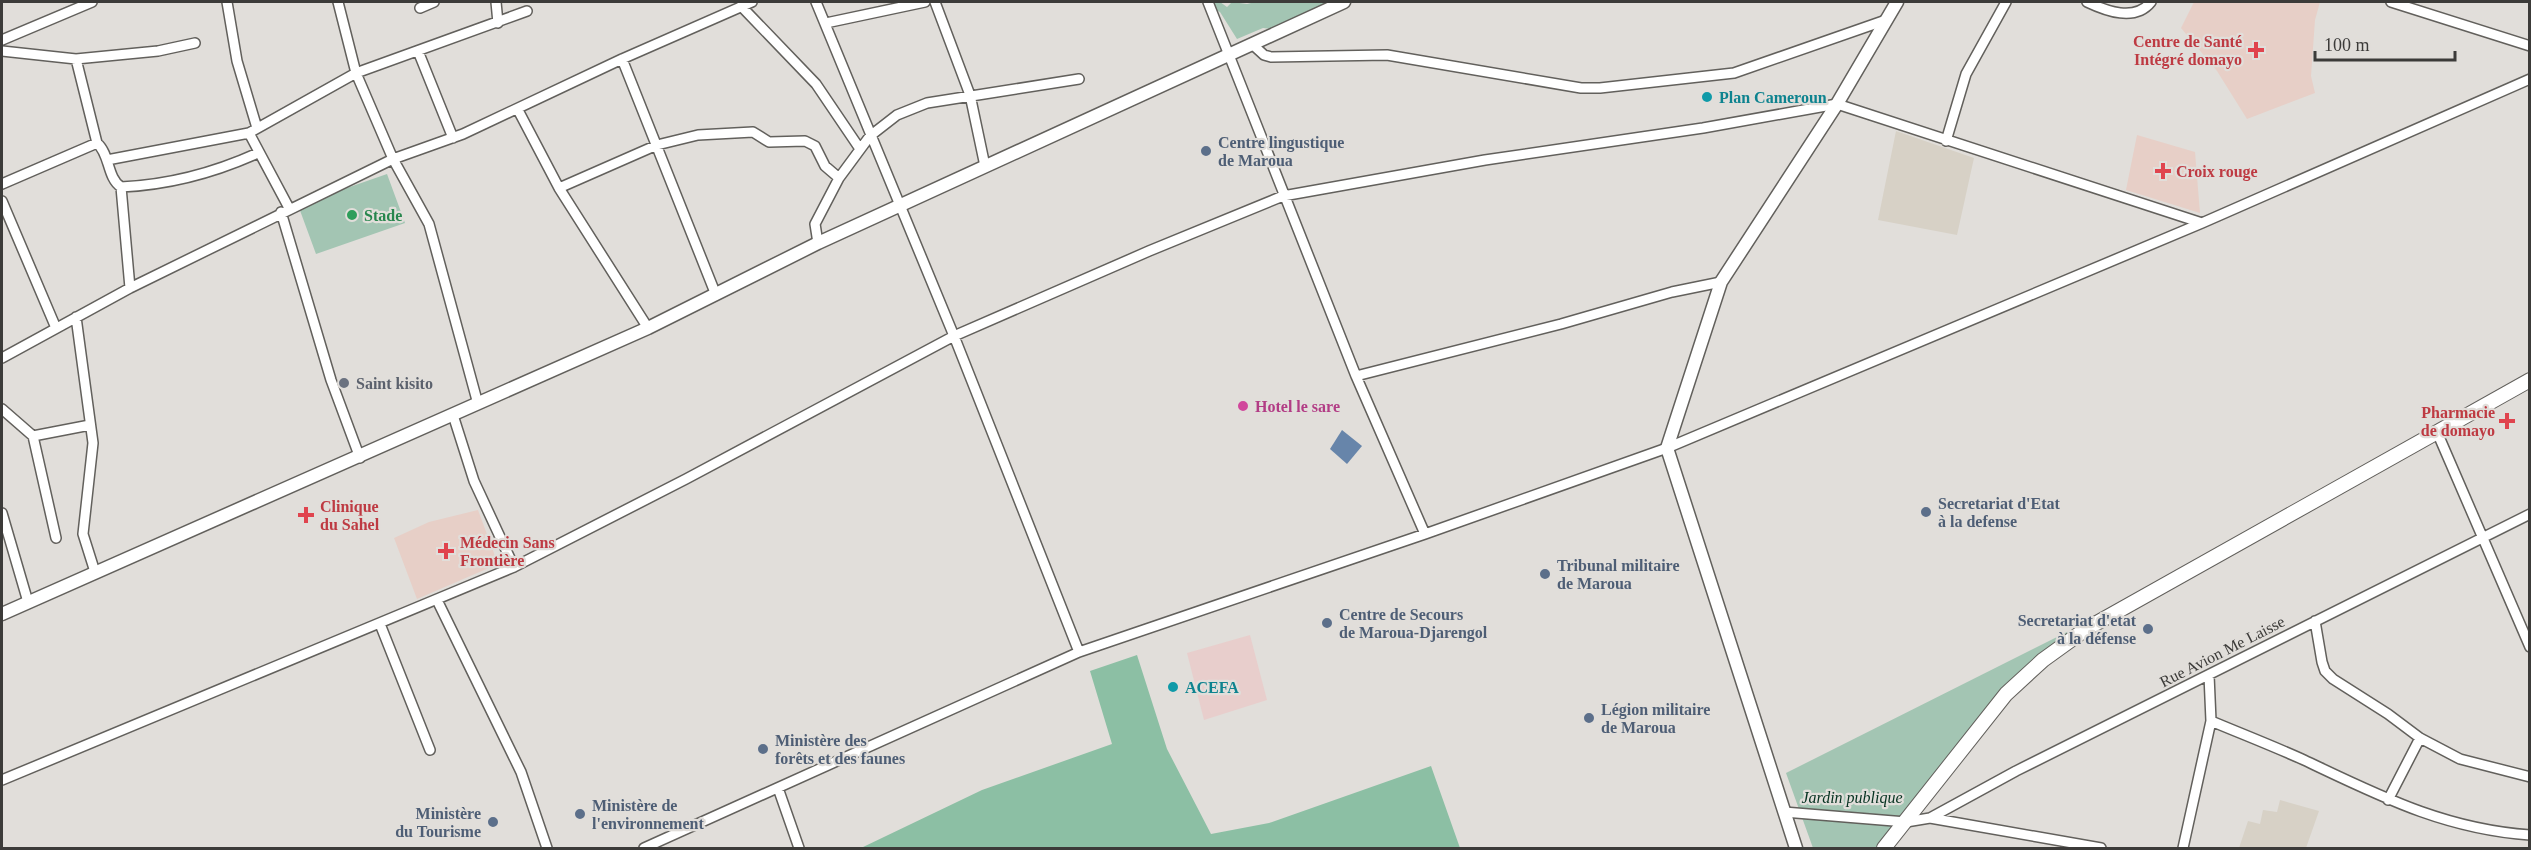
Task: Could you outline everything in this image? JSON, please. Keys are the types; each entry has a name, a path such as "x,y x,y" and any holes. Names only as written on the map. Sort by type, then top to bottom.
{"main road":[{"path":"1884,849 2006,694 2043,660 2086,629 2529,380"}],"street":[{"path":"2,40 89,2"},
{"path":"228,2 237,61 258,153 285,210 331,380 360,458"},
{"path":"341,2 356,73 393,159 429,224 478,404"},
{"path":"420,8 434,2"},
{"path":"496,2 498,23"},
{"path":"2,358 130,288 285,210 393,159 453,138 518,110 622,59 752,2"},
{"path":"816,2 826,22 898,206 954,336 1079,652"},
{"path":"826,22 925,2"},
{"path":"935,2 970,95 985,166"},
{"path":"1208,2 1356,376 1425,534"},
{"path":"2,614 360,458 648,328 818,243 1342,2"},
{"path":"1796,849 1667,448 1721,282 1837,104 1897,2"},
{"path":"1946,141 1966,75 2006,2"},
{"path":"2087,2 2115,14 2142,10 2151,2"},
{"path":"2391,2 2529,46"},
{"path":"741,6 816,84 860,149"},
{"path":"107,160 253,131 356,73 527,11"},
{"path":"1252,44 1264,55 1270,57 1387,55 1581,88 1600,88 1734,73 1886,20"},
{"path":"2,51 6,54 76,59 159,51 195,43"},
{"path":"418,51 453,138"},
{"path":"76,59 98,142 115,181 121,187 130,288"},
{"path":"622,59 716,295"},
{"path":"818,243 816,224 839,178 870,136 897,115 927,103 1079,79"},
{"path":"644,849 1079,652 1425,534 1667,448 2202,223 2529,79"},
{"path":"2,780 514,567 686,479 954,336 1149,250 1283,196 1485,160 1703,128 1837,104 2202,223"},
{"path":"518,110 559,188 648,328"},
{"path":"559,188 657,145 698,135 753,132 774,142 805,141 815,146 825,166 839,178"},
{"path":"2,184 98,142"},
{"path":"121,187 154,184 222,168 258,153"},
{"path":"2,201 56,328"},
{"path":"1356,376 1562,324 1672,292 1721,282"},
{"path":"76,317 90,425 92,466 83,534 95,572"},
{"path":"2,408 33,436 56,538"},
{"path":"453,416 474,481 514,567"},
{"path":"33,436 90,425"},
{"path":"2437,432 2529,647"},
{"path":"2,513 28,602"},
{"name":"Rue Avion Me Laisse","path":"1930,818 2016,771 2529,514"},
{"path":"437,600 521,772 547,849"},
{"path":"2315,621 2325,671 2333,680 2388,714 2420,738 2460,759 2529,777"},
{"path":"380,624 430,750"},
{"path":"2183,849 2211,722 2209,675"},
{"path":"2211,722 2281,750 2420,814 2461,825 2529,835"},
{"path":"2388,800 2420,738"},
{"path":"778,788 799,849"},
{"path":"1784,812 1906,822 1930,818 2100,849"}],"shaded area":[{"name":"Centre de Santé Intégré domayo","path":"2194,2 2320,2 2315,20 2311,76 2315,93 2247,119 2217,71 2181,28"},
{"path":"1896,131 1974,158 1957,235 1878,220"},
{"name":"Croix rouge","path":"2137,135 2195,152 2200,213 2126,190"},
{"name":"Médecin Sans Frontière","path":"478,510 498,564 417,599 394,538 429,522"},
{"path":"1250,635 1267,700 1204,720 1187,653"},
{"path":"2280,800 2319,811 2306,848 2239,848 2248,821 2260,824 2263,810 2277,812"}],"green space":[{"path":"1214,2 1220,2 1227,7 1232,2 1247,4 1327,2 1323,11 1281,30 1263,28 1237,39 1220,12 1211,8"},
{"name":"Stade","path":"387,174 405,223 316,254 298,205"},
{"name":"Jardin publique","path":"2085,623 2001,691 1877,848 1813,848 1786,773"},
{"path":"1137,655 1167,749 1211,834 1269,823 1431,766 1460,848 861,848 982,790 1112,744 1090,671"}],"water":[{"path":"1342,430 1362,446 1347,464 1330,449"}],"place":[{"name":"Centre de Santé Intégré domayo","path":"2256,50"},
{"name":"Plan Cameroun","path":"1707,97"},
{"name":"Centre lingustique de Maroua","path":"1206,151"},
{"name":"Croix rouge","path":"2163,171"},
{"name":"Stade","path":"352,215"},
{"name":"Saint kisito","path":"344,383"},
{"name":"Hotel le sare","path":"1243,406"},
{"name":"Pharmacie de domayo","path":"2507,421"},
{"name":"Secretariat d'Etat à la defense","path":"1926,512"},
{"name":"Clinique du Sahel","path":"306,515"},
{"name":"Médecin Sans Frontière","path":"446,551"},
{"name":"Tribunal militaire de Maroua","path":"1545,574"},
{"name":"Centre de Secours de Maroua-Djarengol","path":"1327,623"},
{"name":"Secretariat d'etat à la défense","path":"2148,629"},
{"name":"ACEFA","path":"1173,687"},
{"name":"Légion militaire de Maroua","path":"1589,718"},
{"name":"Ministère des forêts et des faunes","path":"763,749"},
{"name":"Ministère de l'environnement","path":"580,814"},
{"name":"Ministère du Tourisme","path":"493,822"}]}
